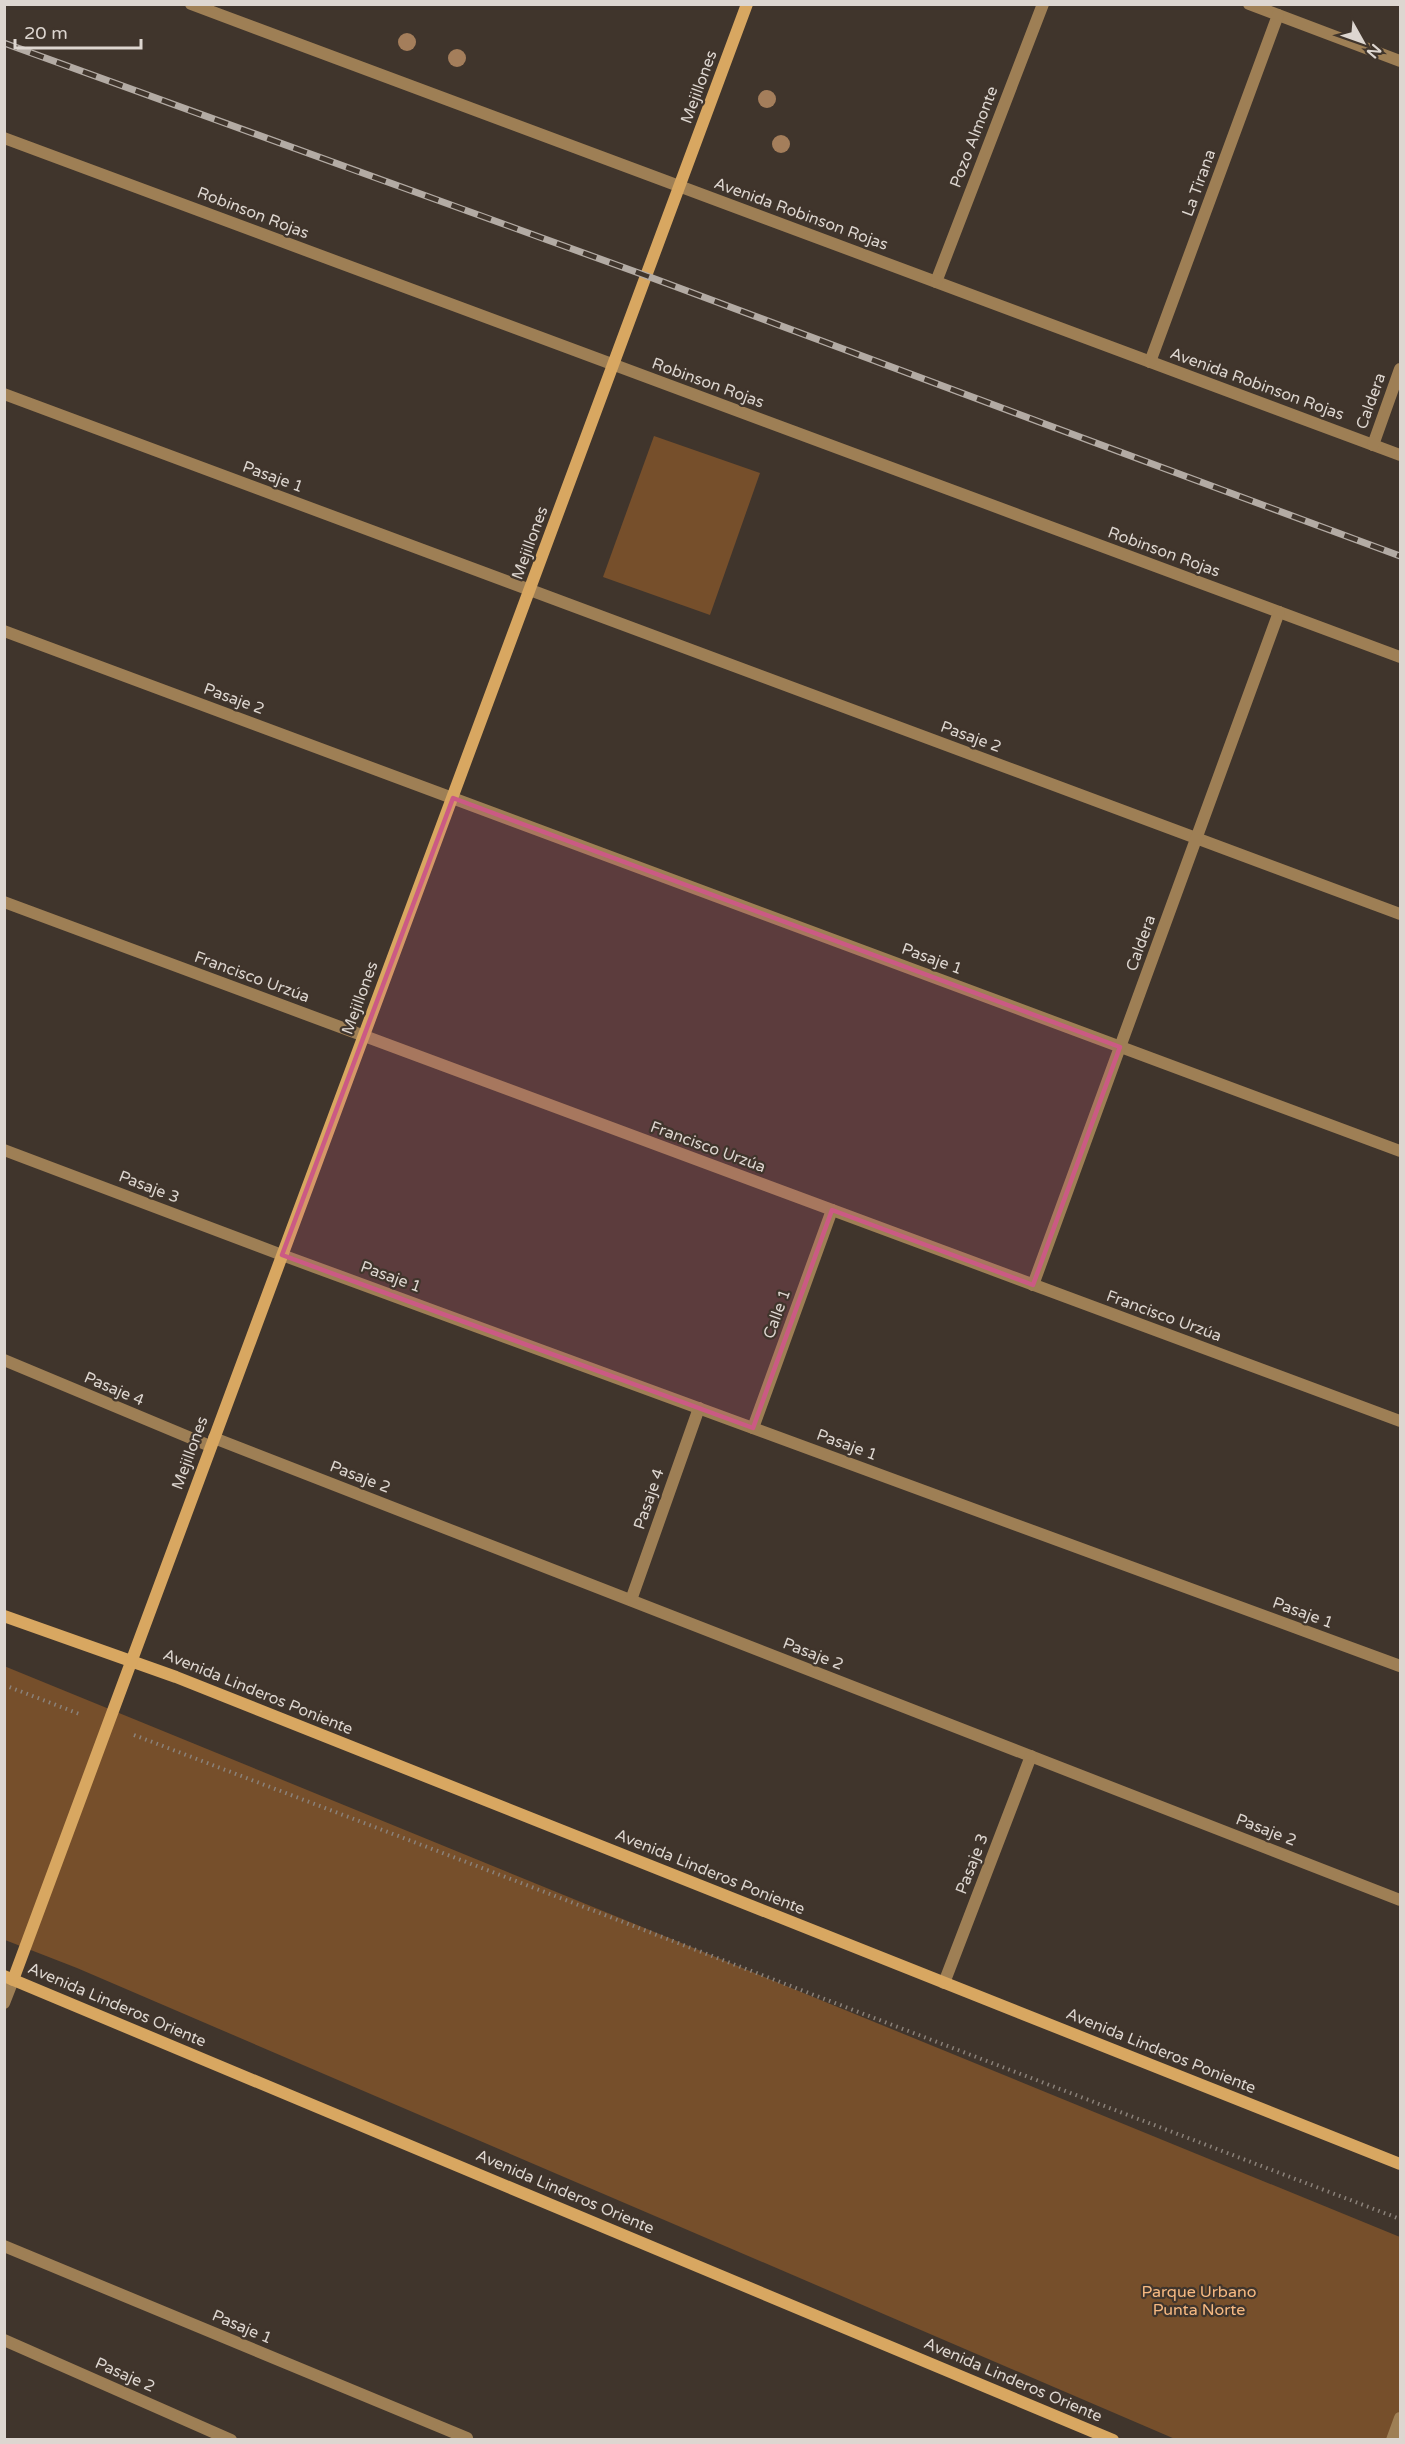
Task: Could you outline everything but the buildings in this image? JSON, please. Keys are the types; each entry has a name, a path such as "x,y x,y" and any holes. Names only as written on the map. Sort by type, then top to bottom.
{"street":[{"name":"Avenida Robinson Rojas","path":"191,4 1401,455"},
{"name":"Mejillones","path":"4,2003 9,1978 108,1724 747,4"},
{"name":"Pozo Almonte","path":"936,282 1043,4"},
{"path":"1250,4 1401,61"},
{"name":"La Tirana","path":"1150,362 1278,15"},
{"name":"Robinson Rojas","path":"4,138 1401,657"},
{"name":"Caldera","path":"1373,445 1401,369"},
{"name":"Pasaje 1","path":"4,394 530,590"},
{"name":"Pasaje 2","path":"530,590 1401,914"},
{"name":"Caldera","path":"1033,1285 1280,612"},
{"name":"Pasaje 2","path":"4,631 453,798"},
{"name":"Pasaje 1","path":"453,798 1401,1150"},
{"name":"Francisco Urzúa","path":"4,902 1401,1421"},
{"name":"Pasaje 3","path":"4,1150 282,1255"},
{"name":"Calle 1","path":"753,1428 832,1210"},
{"name":"Pasaje 1","path":"282,1255 1401,1666"},
{"name":"Pasaje 4","path":"4,1360 212,1442"},
{"name":"Pasaje 4","path":"631,1600 699,1408"},
{"name":"Pasaje 2","path":"212,1442 631,1600 1401,1900"},
{"name":"Avenida Linderos Poniente","path":"4,1616 131,1660 1401,2164"},
{"name":"Pasaje 3","path":"944,1983 1032,1756"},
{"name":"Avenida Linderos Oriente","path":"9,1978 1113,2439"},
{"name":"Pasaje 1","path":"4,2246 467,2438"},
{"name":"Pasaje 2","path":"4,2340 231,2439"},
{"path":"1392,2439 1401,2418"}],"path":[{"path":"4,1685 1401,2219"}],"highlighted area":[{"path":"453,798 1120,1047 1033,1285 832,1210 753,1428 282,1255"}],"green space":[{"path":"654,436 760,473 710,615 603,577"},
{"name":"Parque Urbano Punta Norte","path":"4,1666 1400,2237 1400,2439 1175,2439 77,1968 5,1940"}],"railway":[{"path":"4,43 647,276 1400,556"}]}
